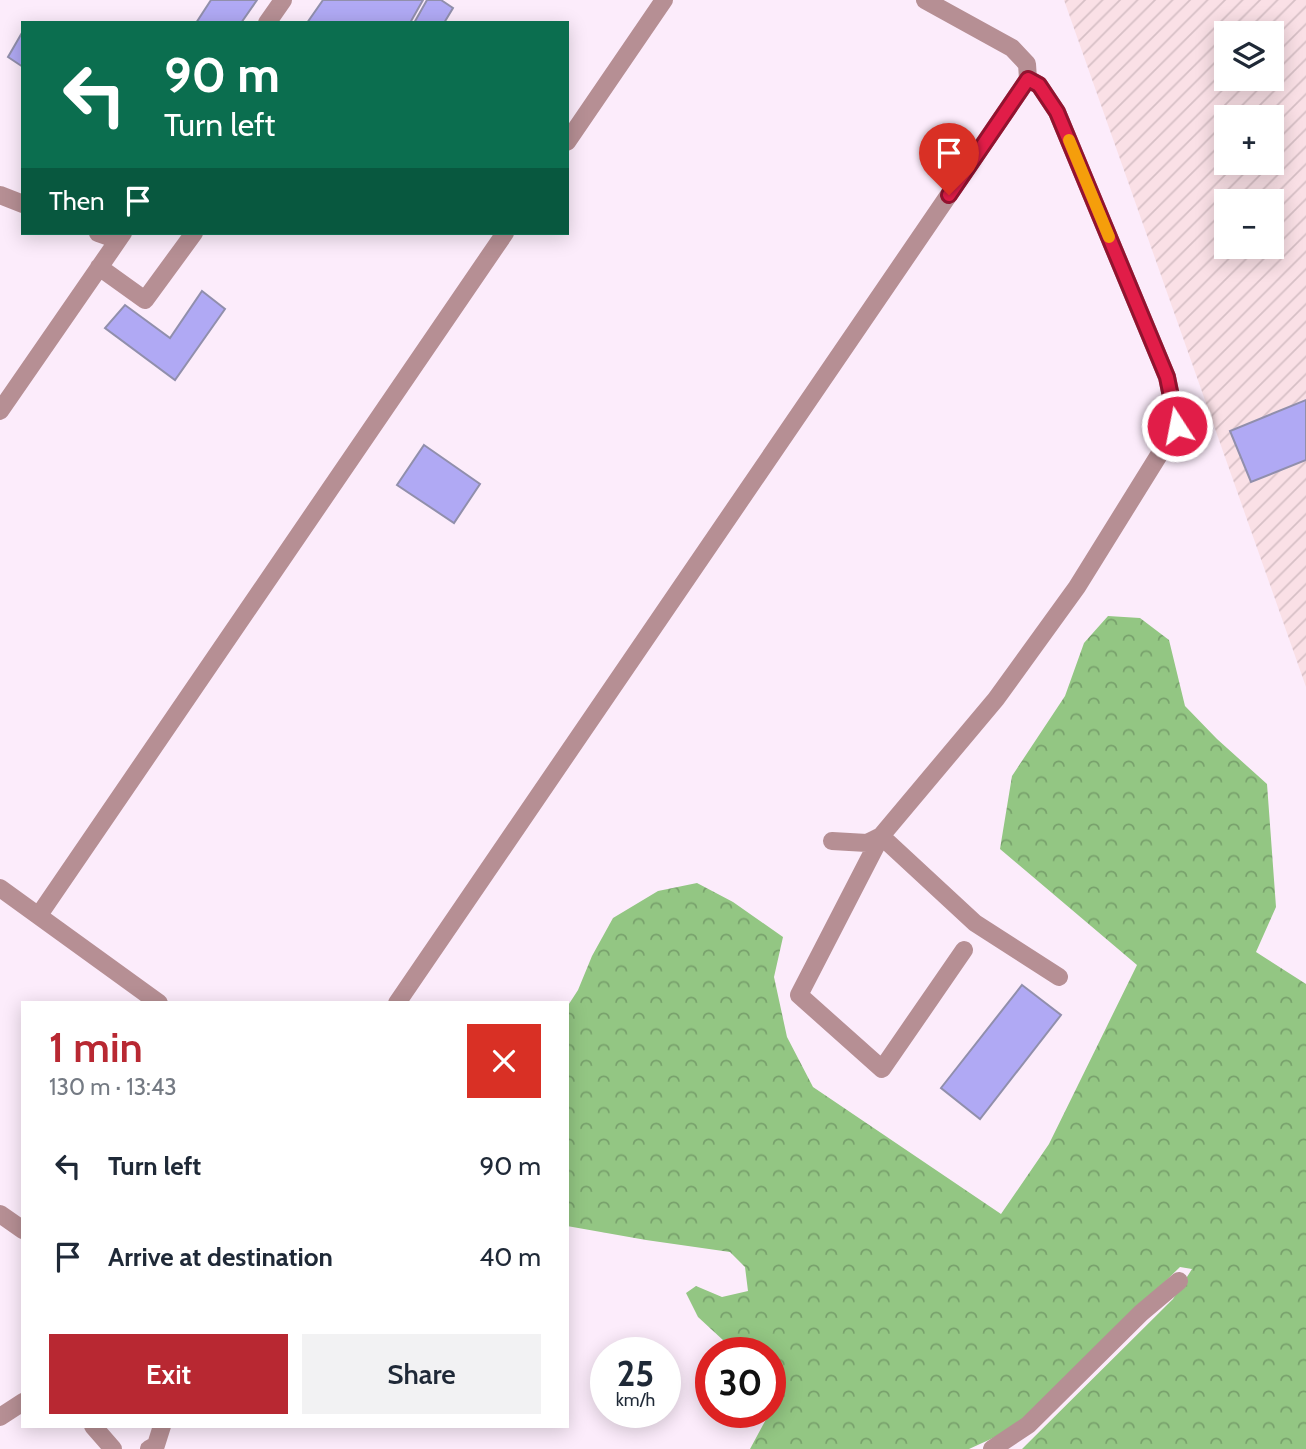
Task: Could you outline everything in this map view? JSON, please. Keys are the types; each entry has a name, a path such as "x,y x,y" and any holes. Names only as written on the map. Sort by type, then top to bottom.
{"street":[{"path":"268,21 283,0"},
{"path":"569,139 664,0"},
{"path":"398,1001 1028,79 1027,64 1012,48 925,0"},
{"path":"964,950 882,1069 799,995 881,836 996,699 1060,610 1177,426 1167,377 1057,112 1039,85 1028,79"},
{"path":"0,195 21,203"},
{"path":"99,267 145,300 193,235"},
{"path":"39,915 504,235"},
{"path":"0,411 120,236"},
{"path":"832,841 867,843 881,836"},
{"path":"881,836 975,923 1059,977"},
{"path":"0,888 156,1001"},
{"path":"0,1214 21,1229"},
{"path":"992,1449 1028,1426 1141,1313 1179,1281"},
{"path":"0,1417 21,1403"},
{"path":"95,1428 113,1449"},
{"path":"149,1449 156,1445 161,1428"}],"shaded area":[{"path":"1064,0 1306,0 1306,687"}],"green space":[{"path":"1108,616 1140,618 1169,640 1185,706 1267,784 1276,907 1256,952 1306,984 1306,1449 1022,1449 1173,1299 1192,1269 1180,1267 1015,1428 969,1449 750,1449 761,1428 786,1428 786,1337 720,1337 698,1317 686,1293 696,1286 722,1297 748,1291 745,1267 730,1252 569,1226 569,1004 613,918 658,891 697,883 733,902 783,937 774,977 787,1037 813,1087 1001,1214 1049,1144 1137,965 1000,849 1012,776 1065,696 1084,643"}],"building":[{"path":"211,0 257,0 242,21 197,21"},
{"path":"323,0 423,0 411,21 308,21"},
{"path":"427,0 441,0 453,8 445,21 415,21"},
{"path":"21,34 21,66 8,57"},
{"path":"202,291 225,309 175,380 105,328 125,305 170,338"},
{"path":"1306,400 1306,460 1251,482 1230,431"},
{"path":"424,445 480,484 454,523 397,485"},
{"path":"1022,985 1061,1015 980,1119 941,1088"}],"slow traffic":[{"path":"1069,140 1109,237"}],"route":[{"path":"949,195 1028,79 1039,85 1057,112 1167,377 1177,426"}]}
